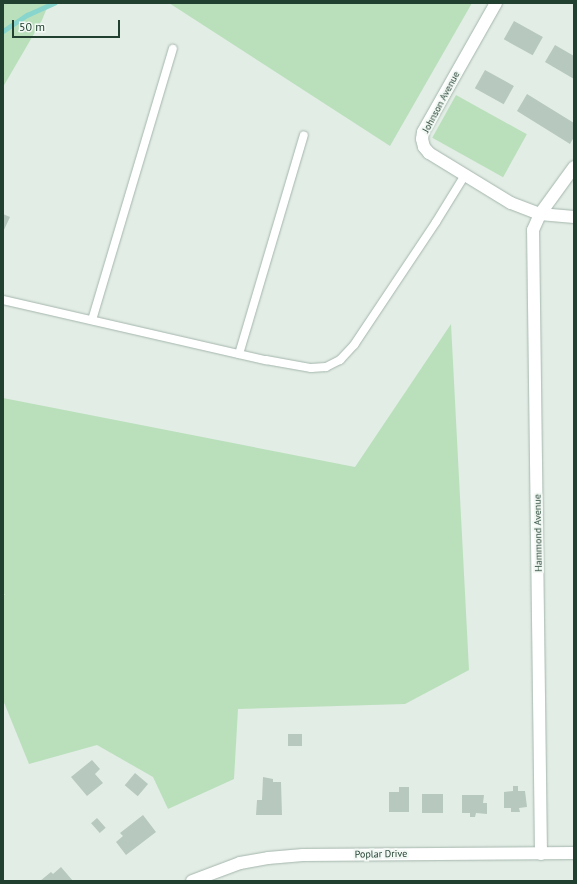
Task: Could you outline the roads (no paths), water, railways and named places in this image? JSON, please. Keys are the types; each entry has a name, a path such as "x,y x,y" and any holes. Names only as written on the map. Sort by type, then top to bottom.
{"street":[{"name":"Johnson Avenue","path":"496,3 423,132 423,143 429,153 511,203 540,214 574,217"},
{"name":"Hammond Avenue","path":"541,854 532,230 540,214 574,168"},
{"name":"Poplar Drive","path":"192,881 227,867 268,858 374,854 574,853"}],"lane":[{"path":"92,320 173,49"},
{"path":"239,354 304,134"},
{"path":"3,300 239,354 311,368 326,367 340,360 354,345 436,222 465,175"}],"waterway":[{"path":"3,31 27,15 54,3"}]}
